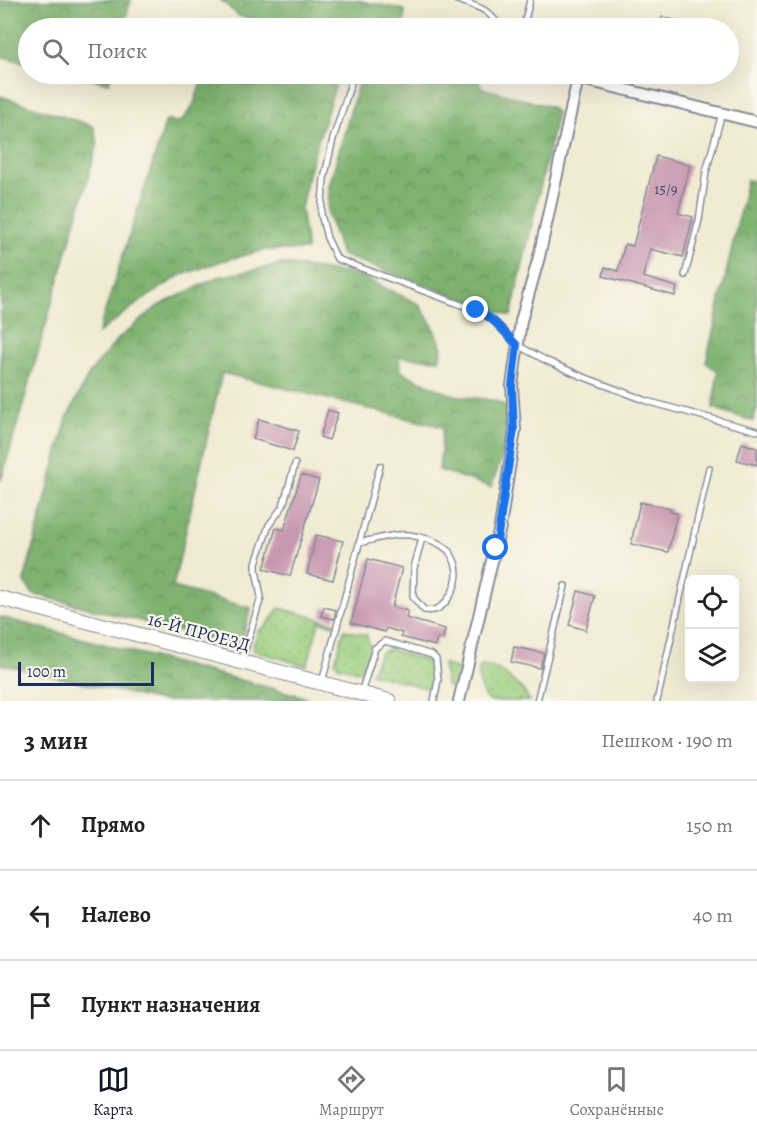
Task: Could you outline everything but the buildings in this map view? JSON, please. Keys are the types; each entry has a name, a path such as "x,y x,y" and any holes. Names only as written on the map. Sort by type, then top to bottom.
{"street":[{"path":"459,701 500,527 514,430 512,386 521,321 539,257 577,84"},
{"path":"603,84 757,122"},
{"name":"16-Й ПРОЕЗД","path":"0,598 389,701"}],"lane":[{"path":"457,0 481,8 494,18"},
{"path":"526,18 530,0"},
{"path":"351,84 333,139 324,179 321,214 327,238 337,259 486,314 517,345 564,369 650,402 757,431"},
{"path":"685,275 699,220 706,172 722,113"},
{"path":"241,662 261,597 256,563 269,525 283,506 295,464"},
{"path":"322,683 380,466"},
{"path":"657,701 710,468"},
{"path":"359,543 402,535 422,538 432,541 448,550 458,570 456,582 446,602 435,610 424,610 413,597 414,568 422,538"},
{"path":"537,701 566,586"},
{"path":"361,694 375,648 385,641 432,655 436,660 438,680 434,701"}],"green space":[{"path":"0,0 131,0 126,18 18,18 18,60 0,56"},
{"path":"221,0 356,0 405,10 404,18 247,18 239,16"},
{"path":"201,84 336,84 311,163 301,208 307,250 265,250 222,261 179,276 98,333 166,121 181,122 193,106"},
{"path":"358,84 480,84 482,88 551,107 557,114 511,316 341,255 328,215 329,186"},
{"path":"0,96 93,126 98,143 1,481"},
{"path":"747,180 757,182 757,408 753,421 713,408 718,371 706,363"},
{"path":"284,264 358,275 419,304 436,331 442,348 439,360 399,357 400,371 451,394 498,402 506,407 510,416 507,441 491,487 439,470 443,427 222,373 173,587 251,608 240,646 33,594 24,581 67,418 89,374 119,338 158,306 218,277"},
{"path":"279,608 335,623 334,625 319,622 307,666 252,650 258,631 266,626"},
{"path":"0,617 305,697 307,701 160,701 0,664"},
{"path":"344,630 367,635 371,647 362,672 338,666 335,662"},
{"path":"388,649 433,664 433,690 371,673 380,653"},
{"path":"443,664 459,669 453,688 446,686"},
{"path":"484,665 498,669 522,689 530,701 488,701 481,690 479,681 479,668"}],"route":[{"path":"476,310 496,322 517,345 512,386 514,430 496,548"}]}
